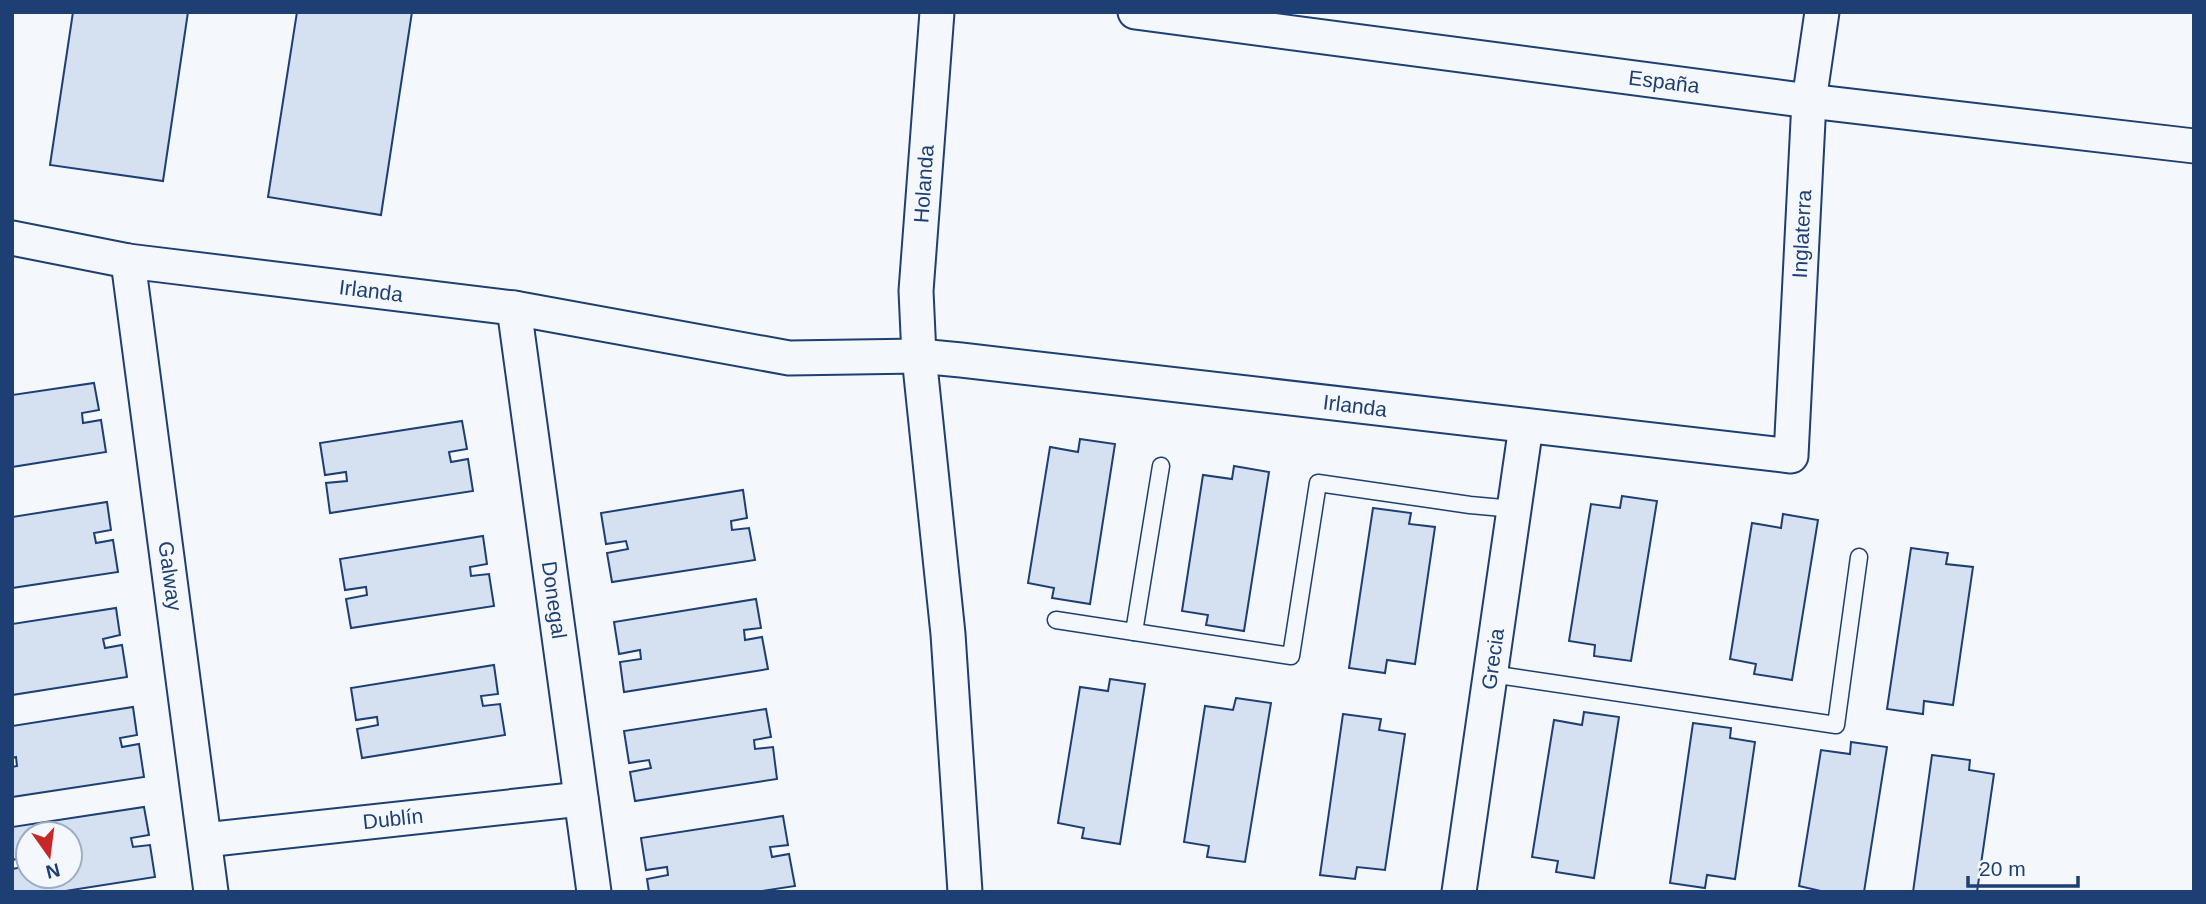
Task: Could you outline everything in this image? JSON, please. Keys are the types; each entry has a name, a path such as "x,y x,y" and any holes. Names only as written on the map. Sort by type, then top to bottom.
{"street":[{"name":"Holanda","path":"937,12 916,291 919,356 948,634 965,892"},
{"name":"España","path":"1135,12 1809,101 2194,146"},
{"name":"Inglaterra","path":"1791,456 1809,101 1822,12"},
{"name":"Irlanda","path":"25,241 128,261 514,308 789,358 919,356 1791,456"},
{"name":"Galway","path":"128,261 211,892"},
{"name":"Donegal","path":"514,308 594,892"},
{"name":"Grecia","path":"1459,892 1526,426"},
{"name":"Dublín","path":"205,840 581,799"}],"lane":[{"path":"1134,632 1161,466"},
{"path":"1056,620 1291,656 1318,483 1514,509"},
{"path":"1491,674 1836,725 1859,557"}],"building":[{"path":"73,12 188,12 163,181 50,165"},
{"path":"297,12 412,12 381,215 268,197"},
{"path":"94,383 99,410 82,413 83,423 101,420 106,452 12,467 12,395"},
{"path":"462,421 467,449 449,452 451,462 468,459 473,491 330,513 326,483 347,481 346,472 325,475 320,443"},
{"path":"1080,439 1115,444 1090,604 1052,598 1054,588 1028,583 1050,447 1078,452"},
{"path":"1234,466 1269,472 1244,631 1206,625 1208,615 1182,611 1203,475 1232,479"},
{"path":"743,490 747,518 731,521 732,530 749,528 755,560 612,582 607,553 628,549 626,541 606,544 601,513"},
{"path":"1622,496 1657,501 1631,661 1594,656 1595,645 1569,641 1591,504 1620,508"},
{"path":"107,502 111,530 94,533 96,543 113,540 118,572 12,588 12,517"},
{"path":"1373,508 1411,513 1409,524 1435,527 1415,664 1387,660 1385,673 1349,668"},
{"path":"1783,514 1818,520 1792,680 1754,674 1756,664 1730,659 1752,523 1781,528"},
{"path":"483,536 487,564 470,567 471,576 489,574 494,606 351,628 346,599 367,595 366,587 345,590 340,559"},
{"path":"1911,548 1948,553 1946,564 1973,567 1953,705 1924,701 1923,714 1887,709"},
{"path":"756,599 761,628 744,630 745,640 762,637 768,669 624,692 620,662 641,659 640,650 619,654 614,622"},
{"path":"116,608 120,635 103,639 105,648 122,645 127,677 12,695 12,624"},
{"path":"494,665 498,694 481,696 483,706 500,704 505,735 362,758 357,729 378,725 377,717 356,720 351,688"},
{"path":"1110,679 1145,684 1120,844 1082,838 1084,828 1058,823 1080,687 1108,691"},
{"path":"1236,698 1271,703 1245,862 1207,857 1209,846 1184,842 1205,706 1233,710"},
{"path":"133,707 137,735 120,738 122,747 139,744 144,777 12,797 12,767 17,766 16,757 12,758 12,726"},
{"path":"766,709 771,737 754,740 755,749 773,747 777,779 635,801 630,772 651,768 649,760 629,763 624,731"},
{"path":"1584,712 1619,717 1594,878 1556,872 1558,861 1532,857 1554,720 1582,725"},
{"path":"1343,714 1381,719 1379,730 1405,734 1385,870 1357,867 1355,879 1320,875"},
{"path":"1693,723 1731,728 1730,738 1755,742 1735,879 1707,875 1705,888 1670,883"},
{"path":"1851,742 1887,747 1864,892 1825,892 1799,886 1821,750 1850,754"},
{"path":"1932,755 1970,760 1969,770 1994,774 1977,892 1913,892"},
{"path":"144,807 149,835 131,838 133,847 150,845 155,877 84,888 84,820 58,820"},
{"path":"783,816 788,845 770,847 772,857 789,854 795,886 756,892 649,892 647,879 668,875 667,867 646,870 641,838"},
{"path":"12,827 14,827 12,860"},
{"path":"12,869 14,890 72,890 12,892"}]}
